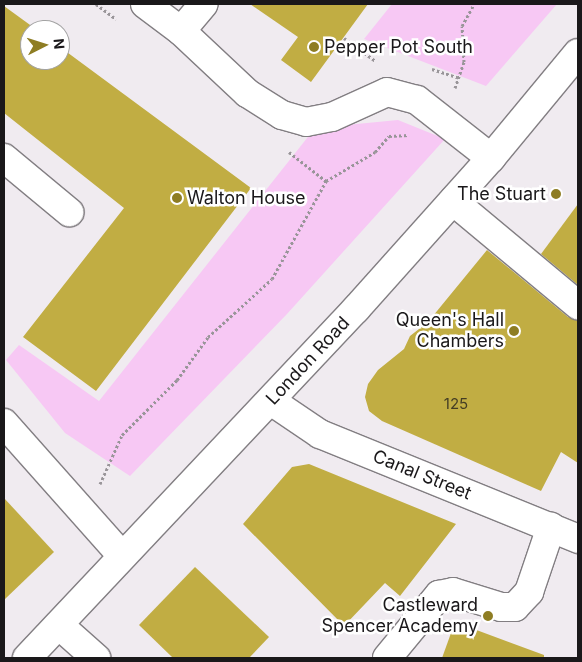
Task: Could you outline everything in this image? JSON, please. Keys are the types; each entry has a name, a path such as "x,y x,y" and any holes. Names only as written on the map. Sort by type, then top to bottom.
{"street":[{"path":"145,4 181,31 247,93 282,115 306,122 332,117 387,92 417,100 491,158"},
{"path":"181,31 204,4"},
{"name":"London Road","path":"27,658 270,402 491,158 578,53"},
{"path":"4,158 69,212"},
{"path":"453,201 578,305"},
{"name":"Canal Street","path":"270,402 320,434 578,539"},
{"path":"4,423 88,521 122,556"},
{"path":"387,658 439,595 453,592 501,607 515,607 529,592 550,527"},
{"path":"59,625 96,658"}],"path":[{"path":"88,521 107,463 122,435 177,380 208,337 272,280 326,181 375,152 389,136 420,134 443,120 464,62 462,26 474,4"},
{"path":"344,38 383,66"}],"shaded area":[{"path":"392,4 557,4 486,86 364,39"},
{"path":"398,120 445,139 287,314 130,476 65,433 6,360 19,345 99,401 315,128"}],"building":[{"name":"Pepper Pot South","path":"250,4 368,4 311,82 281,60 298,37"},
{"name":"Walton House","path":"4,6 23,20 20,20 20,70 70,70 70,54 251,188 96,391 23,337 124,208 4,113"},
{"path":"578,204 578,285 541,254"},
{"path":"487,250 568,317 578,320 578,463 561,452 541,491 382,421 369,411 365,397 368,384 378,370 404,349 410,336 428,322"},
{"path":"309,464 456,524 400,596 385,583 344,626 243,524 292,467"},
{"path":"4,498 54,552 4,600"},
{"path":"195,567 269,637 249,658 173,658 139,625"},
{"path":"455,622 544,655 544,658 442,658"}],"place":[{"name":"Pepper Pot South","path":"314,47"},
{"name":"The Stuart","path":"556,194"},
{"name":"Walton House","path":"177,198"},
{"name":"Queen's Hall Chambers","path":"514,331"},
{"name":"Castleward Spencer Academy","path":"488,616"}]}
